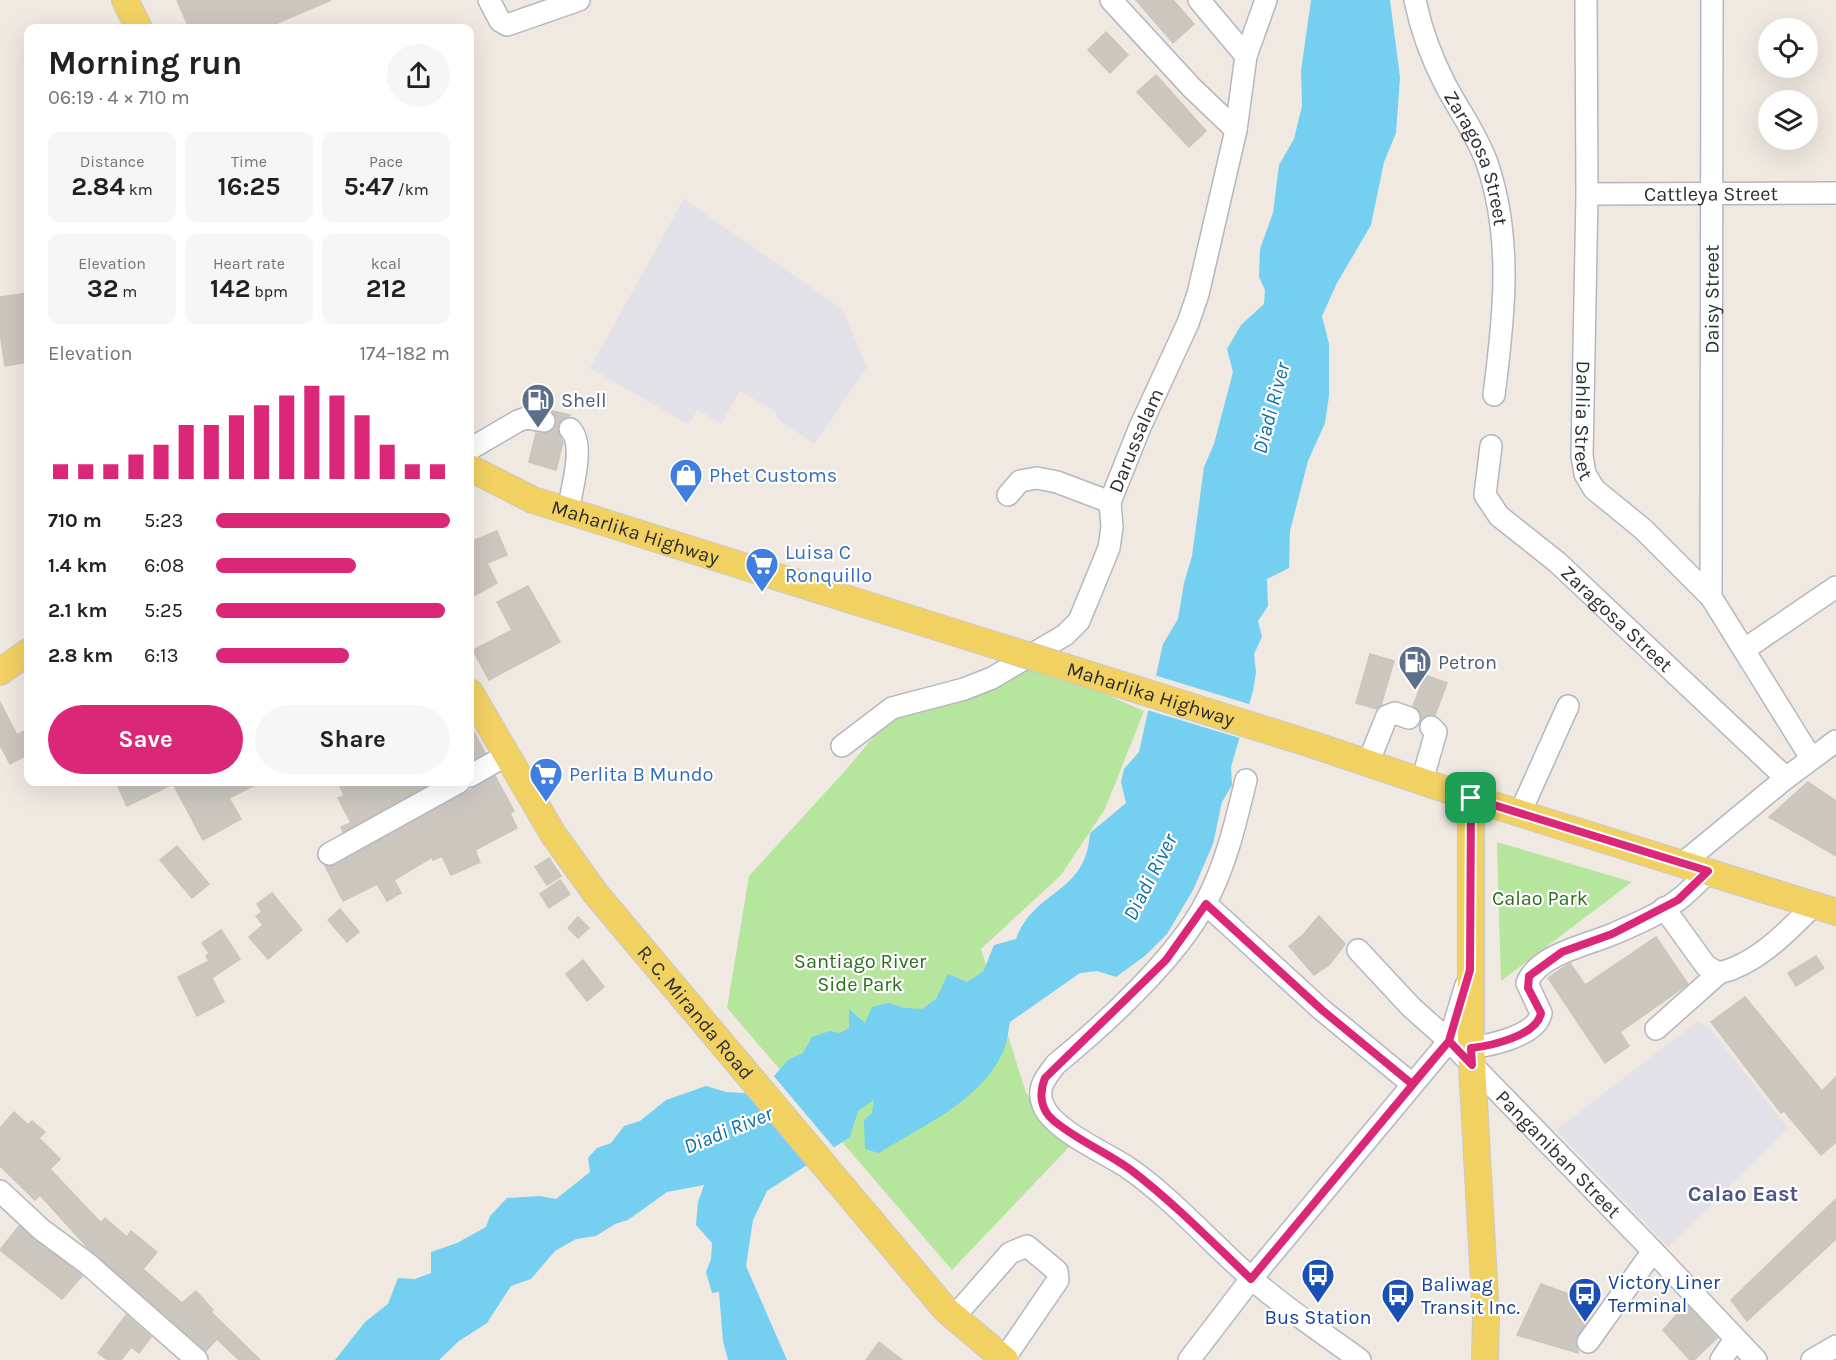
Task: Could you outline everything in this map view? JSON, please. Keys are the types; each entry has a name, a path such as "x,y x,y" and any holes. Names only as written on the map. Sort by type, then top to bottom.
{"main road":[{"path":"125,0 137,24"},
{"name":"Maharlika Highway","path":"474,470 533,500 1314,745 1471,798 1825,909"},
{"path":"0,672 24,655"},
{"name":"R. C. Miranda Road","path":"474,699 505,756 553,834 596,894 950,1313 1004,1360"},
{"path":"1471,798 1470,970 1464,1052 1486,1318 1485,1360"}],"street":[{"path":"489,0 500,21 507,25 579,0"},
{"path":"1111,0 1192,88 1236,130"},
{"path":"1198,0 1246,56"},
{"name":"Darussalam","path":"842,746 892,708 964,689 992,678 1065,634 1078,621 1109,548 1113,527 1110,502 1140,427 1188,323 1207,259 1236,130 1246,56 1266,0"},
{"name":"Zaragosa Street","path":"1415,0 1428,45 1487,163 1498,208 1505,248 1501,338 1494,394"},
{"name":"Dahlia Street","path":"1586,0 1587,194 1582,456 1585,474 1594,489 1608,503 1643,529 1711,597 1811,758"},
{"name":"Daisy Street","path":"1711,597 1712,0"},
{"name":"Cattleya Street","path":"1587,194 1836,193"},
{"path":"474,447 526,418 544,421"},
{"path":"568,511 578,448 575,434 570,429"},
{"name":"Zaragosa Street","path":"1491,447 1485,495 1498,516 1557,561 1786,778"},
{"path":"1008,495 1020,481 1037,478 1110,502"},
{"path":"1745,649 1836,587"},
{"path":"1520,813 1568,705"},
{"path":"1368,763 1387,716 1395,713 1409,718"},
{"path":"1422,781 1436,732 1431,727"},
{"path":"1683,863 1811,758 1836,741"},
{"path":"474,774 505,756"},
{"path":"1246,780 1229,844 1206,904 1166,960 1045,1078 1040,1092 1043,1106 1052,1119 1129,1168 1166,1198 1251,1279 1360,1360"},
{"path":"329,854 452,786"},
{"path":"1189,1360 1251,1279 1412,1084 1464,1052 1508,1040 1538,1021 1541,1013 1527,982 1529,976 1562,952 1612,934 1678,900 1708,871"},
{"path":"1206,904 1322,1010 1412,1084"},
{"path":"1664,908 1706,966 1719,973"},
{"path":"1656,1029 1719,973 1731,970 1825,909"},
{"name":"Panganiban Street","path":"1358,950 1411,1007 1464,1052 1756,1360"},
{"path":"0,1191 42,1230 96,1271 197,1360"},
{"path":"950,1313 1010,1253 1021,1246 1027,1246 1057,1271 1058,1280 1004,1360"},
{"path":"1588,1342 1653,1251"},
{"path":"1721,1360 1735,1339"},
{"path":"1812,1360 1836,1346"}],"shaded area":[{"path":"684,199 842,309 867,367 814,444 778,419 775,411 740,391 721,424 698,410 688,424 590,368"},
{"path":"1698,1021 1710,1029 1788,1128 1668,1247 1556,1130"}],"green space":[{"name":"Santiago River Side Park","path":"1022,658 1144,711 1105,809 1061,875 981,949 1026,1093 1069,1147 952,1270 727,1008 749,876 844,772 904,701 921,691"},
{"name":"Calao Park","path":"1497,842 1632,882 1501,981"}],"water":[{"name":"Diadi River","path":"1311,0 1390,0 1400,77 1396,133 1384,162 1371,225 1337,283 1322,316 1329,344 1329,396 1325,423 1308,461 1290,531 1289,568 1267,579 1268,606 1258,621 1262,637 1254,654 1256,672 1253,691 1231,767 1232,785 1222,802 1213,844 1193,890 1167,934 1146,955 1116,977 1097,971 1080,973 1010,1022 1004,1050 992,1071 964,1099 931,1122 879,1153 865,1149 864,1120 872,1113 874,1100 858,1111 850,1137 767,1191 753,1220 746,1266 787,1360 728,1360 723,1341 719,1292 712,1293 706,1272 711,1259 712,1243 696,1225 698,1202 704,1185 667,1192 628,1220 615,1224 596,1236 576,1239 555,1251 531,1279 511,1286 487,1323 459,1341 439,1360 335,1360 365,1322 388,1304 398,1278 415,1279 431,1273 431,1252 457,1243 486,1227 490,1216 507,1198 540,1196 556,1199 590,1172 588,1158 597,1148 611,1143 624,1126 640,1121 666,1100 706,1086 726,1092 758,1094 788,1060 803,1053 812,1037 830,1031 840,1033 849,1028 849,1009 865,1023 872,1007 888,1003 905,1008 922,1009 936,999 948,974 967,982 983,972 994,945 1016,939 1024,922 1079,869 1086,853 1090,833 1126,803 1121,782 1124,769 1139,752 1163,644 1178,619 1184,583 1192,556 1204,467 1214,444 1233,372 1227,349 1241,325 1264,304 1265,290 1259,277 1260,249 1273,213 1279,165 1294,139 1302,106 1301,71"}],"pier":[{"path":"1154,675 1252,705 1243,739 1147,710"},
{"path":"772,1074 836,1150 810,1166 757,1091"}],"building":[{"path":"177,0 331,0 275,24 187,24"},
{"path":"1136,0 1173,0 1194,24 1173,43"},
{"path":"1106,32 1128,55 1110,73 1088,50"},
{"path":"1156,75 1206,131 1189,147 1137,92"},
{"path":"24,294 24,363 5,366 0,332 0,297"},
{"path":"549,410 570,415 558,424 557,430 563,442 556,470 529,462 536,433 549,433 556,424 556,416"},
{"path":"497,531 507,555 487,563 497,583 474,596 474,540"},
{"path":"528,586 560,642 489,680 474,649 512,630 497,602"},
{"path":"1370,654 1394,661 1381,705 1377,709 1356,703"},
{"path":"1425,675 1447,683 1435,715 1428,715 1421,719 1419,710 1413,706"},
{"path":"0,702 17,735 24,731 24,756 10,764 0,745"},
{"path":"474,732 485,753 474,760"},
{"path":"495,776 514,811 510,813 517,828 475,850 480,862 451,875 442,856 433,860 432,857 394,880 401,893 387,901 377,884 343,901 325,866 335,865"},
{"path":"1808,782 1836,801 1836,856 1769,817"},
{"path":"118,786 169,786 127,806"},
{"path":"174,786 253,786 229,798 241,819 203,840"},
{"path":"340,786 427,786 343,832 341,827 351,823 338,798 344,796"},
{"path":"177,846 209,884 192,898 160,860"},
{"path":"549,858 561,876 547,885 535,867"},
{"path":"560,880 570,894 549,908 540,894"},
{"path":"272,893 302,930 268,959 249,937 263,925 256,916 262,912 257,904"},
{"path":"340,909 359,932 347,942 328,920"},
{"path":"1319,916 1345,944 1330,964 1314,975 1289,946 1303,935"},
{"path":"578,917 589,928 578,938 568,928"},
{"path":"221,930 240,959 212,978 224,1002 197,1016 178,977 209,961 206,956 209,953 202,943"},
{"path":"1656,937 1688,984 1620,1032 1629,1046 1605,1063 1548,978 1570,963 1585,985"},
{"path":"1816,956 1824,968 1796,986 1788,973"},
{"path":"583,960 604,987 587,1001 566,974"},
{"path":"1745,997 1822,1091 1836,1077 1836,1142 1821,1155 1784,1111 1781,1113 1711,1022"},
{"path":"14,1112 28,1125 32,1121 45,1132 39,1138 60,1159 50,1169 101,1223 105,1218 127,1237 131,1231 157,1252 143,1269 182,1303 196,1291 213,1310 211,1312 260,1360 239,1360 217,1339 206,1351 87,1247 40,1195 35,1200 0,1166 0,1128"},
{"path":"1836,1199 1836,1239 1747,1321 1731,1300"},
{"path":"19,1226 82,1276 62,1299 0,1250"},
{"path":"1541,1284 1594,1303 1589,1319 1575,1340 1578,1353 1517,1335"},
{"path":"1686,1304 1717,1338 1694,1360 1690,1360 1663,1330"},
{"path":"126,1315 151,1337 139,1353 131,1347 121,1360 108,1360 98,1353"},
{"path":"879,1342 902,1360 866,1360"}],"place":[{"name":"Shell","path":"538,429"},
{"name":"Phet Customs","path":"686,504"},
{"name":"Luisa C Ronquillo","path":"762,593"},
{"name":"Petron","path":"1415,691"},
{"name":"Perlita B Mundo","path":"546,803"},
{"name":"Bus Station","path":"1318,1304"},
{"name":"Victory Liner Terminal","path":"1585,1323"},
{"name":"Baliwag Transit Inc.","path":"1398,1324"}],"district":[{"name":"Calao East","path":"1743,1193"}],"route":[{"path":"1471,798 1470,970 1449,1041 1412,1084 1322,1010 1206,904 1166,960 1088,1037 1056,1064 1045,1078 1040,1092 1043,1106 1052,1119 1129,1168 1166,1198 1251,1279 1449,1041 1472,1065 1471,1048 1517,1036 1538,1021 1541,1013 1528,988 1529,976 1562,952 1612,934 1678,900 1708,871 1471,798"}]}
